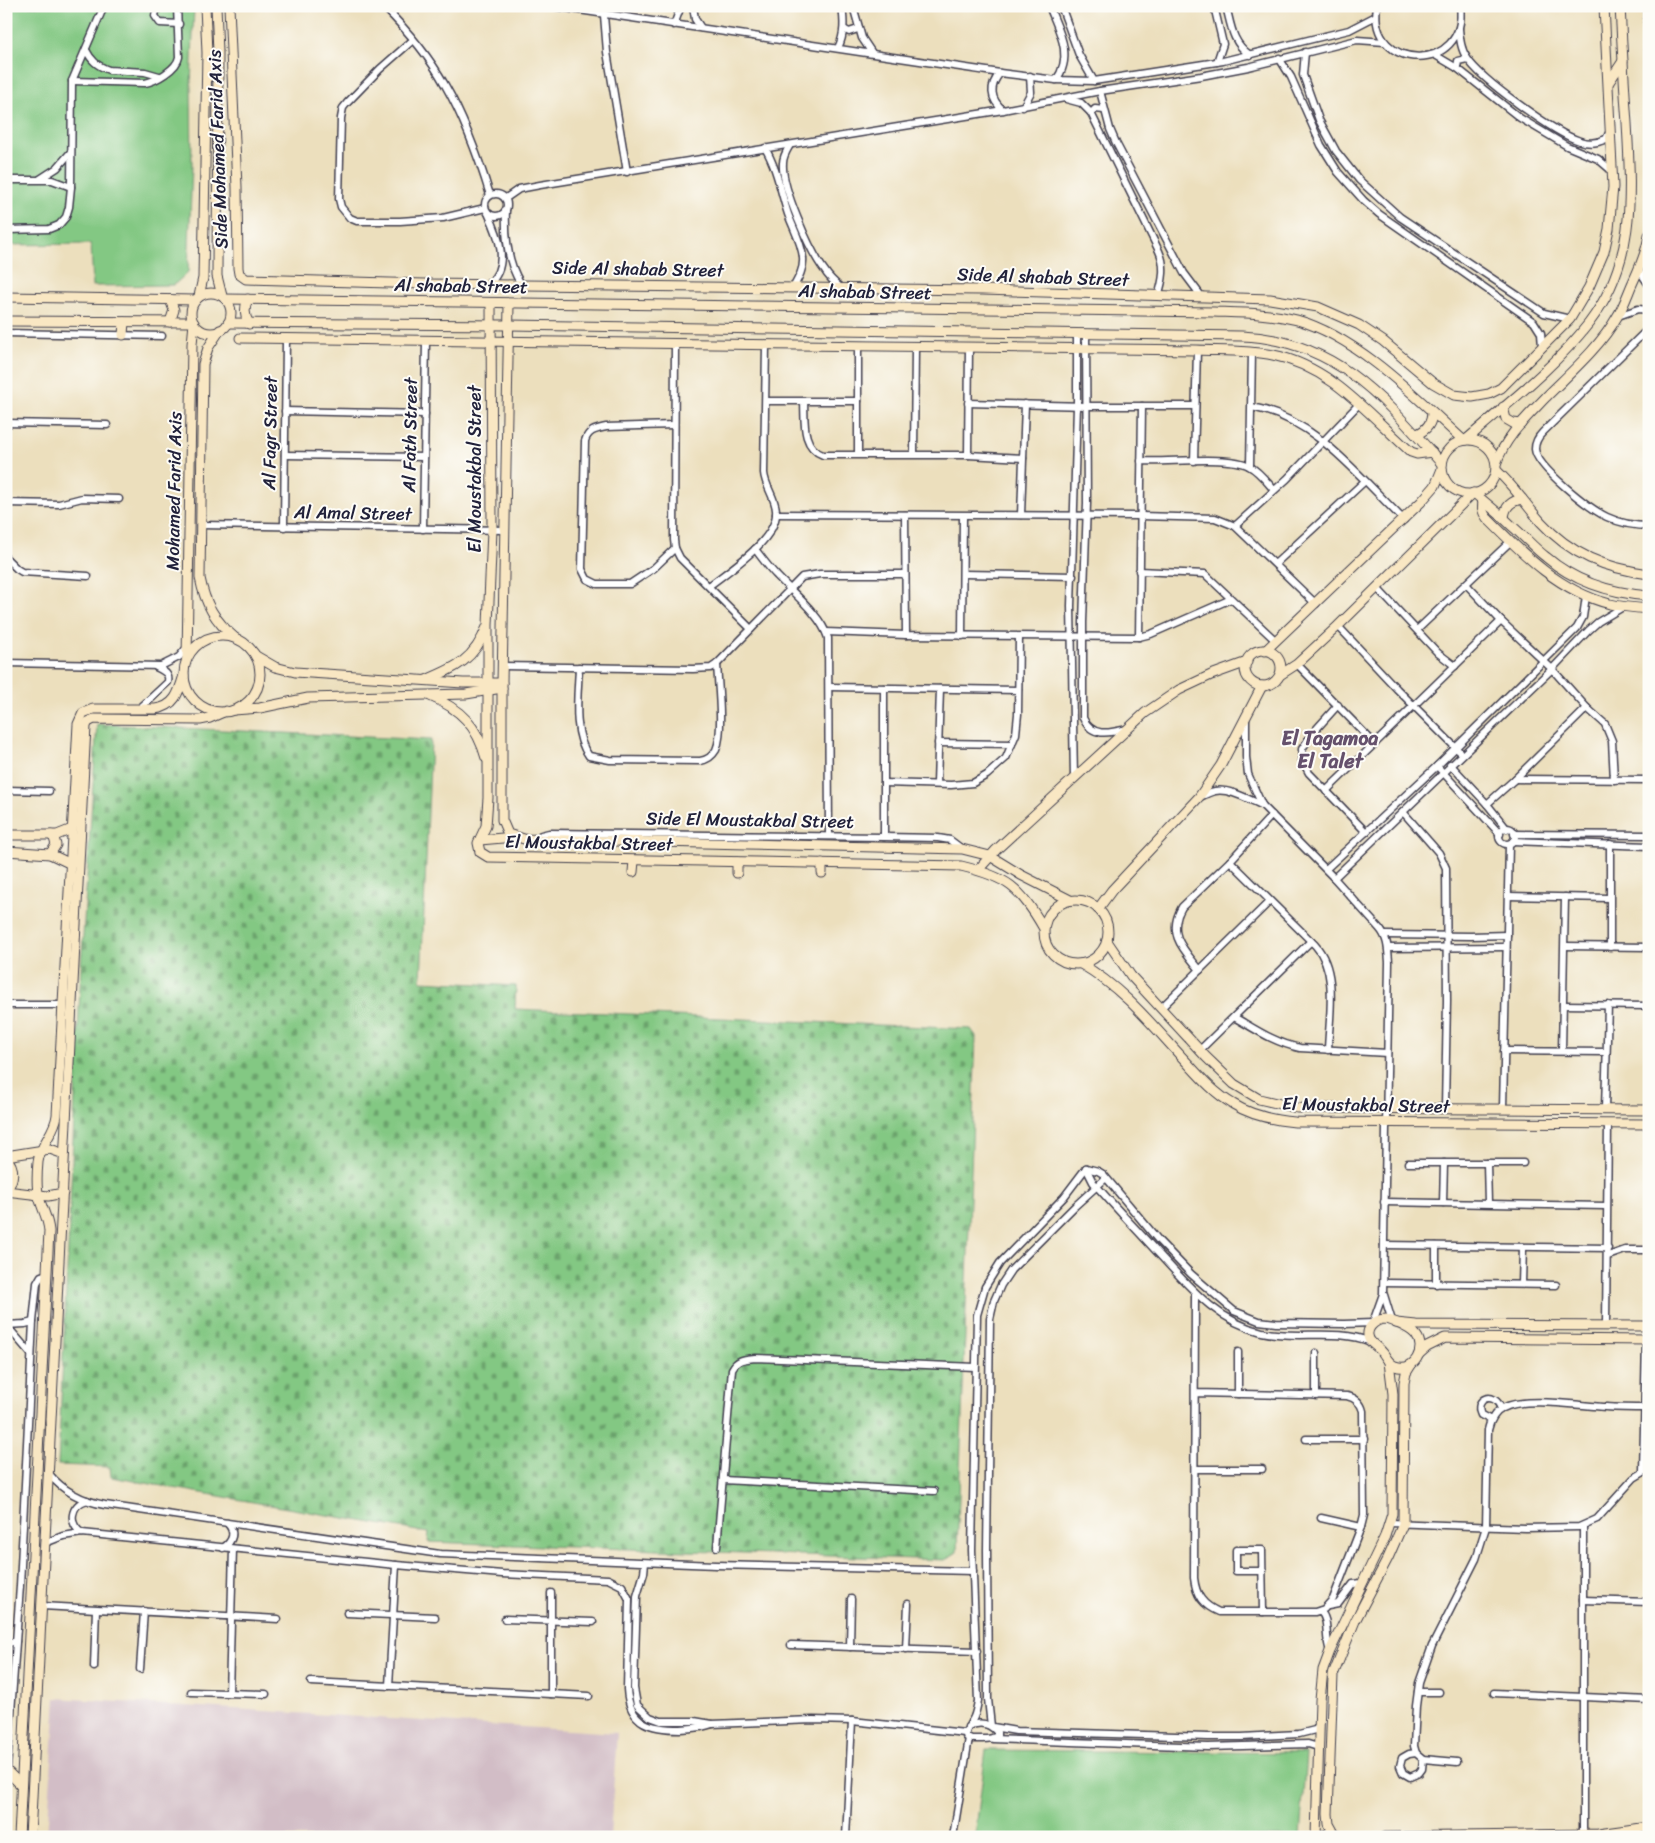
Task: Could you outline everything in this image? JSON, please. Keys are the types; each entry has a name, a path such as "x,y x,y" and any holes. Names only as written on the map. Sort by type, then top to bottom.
{"street":[{"path":"6,230 48,230 59,226 68,212 71,187 72,81 104,6"},
{"path":"157,6 156,16 160,23 179,24"},
{"path":"72,81 145,83 153,81 172,69 178,61 179,24 177,6"},
{"path":"205,6 203,278 198,298 191,313 194,322 206,332 220,330 228,323 231,311 224,298 217,276 218,117 216,6"},
{"name":"Side Mohamed Farid Axis","path":"229,6 237,187 238,268 242,277 254,281"},
{"path":"383,6 440,75 457,107 490,195"},
{"path":"392,15 396,6"},
{"path":"552,6 1000,73 1056,80 1094,81 1141,73 1176,70 1250,55 1350,30 1376,16"},
{"path":"674,25 681,6 688,9 693,7 695,19 702,28"},
{"path":"838,48 844,29 842,6"},
{"path":"853,6 858,29 872,53"},
{"path":"1049,6 1065,50 1065,62 1056,80"},
{"path":"1061,6 1079,55 1094,81"},
{"path":"1214,6 1223,44 1217,62"},
{"path":"1226,6 1232,31 1239,47 1250,55"},
{"path":"1377,6 1377,25 1385,42 1393,49 1413,57 1424,58 1435,55 1450,45 1459,29"},
{"path":"1460,6 1459,29 1462,47 1467,59 1488,80 1524,108 1564,134 1580,141 1592,143 1606,139 1610,130"},
{"path":"1539,376 1531,358 1570,319 1589,287 1604,252 1610,229 1612,171 1604,6"},
{"path":"1265,651 1404,520 1430,493 1449,449 1465,440 1503,408 1563,352 1590,322 1612,286 1622,261 1627,238 1630,188 1620,6"},
{"path":"1648,6 1649,48"},
{"path":"604,15 607,52 628,172"},
{"path":"844,29 849,32 858,29"},
{"path":"1350,30 1356,34 1356,40"},
{"path":"1221,36 1229,38 1232,31"},
{"path":"413,40 380,69 343,108 341,118 339,190 341,207 350,218 357,221 376,222 443,218 487,211 496,216 504,214 506,210"},
{"path":"506,198 519,189 527,187 1023,107 1100,91 1202,76 1356,40 1385,42"},
{"path":"86,50 93,61 108,70 150,72 160,76"},
{"path":"1305,52 1303,75 1319,120 1336,151 1359,180 1400,218 1538,309 1547,314 1570,319"},
{"path":"1435,55 1458,68 1520,118 1552,138 1606,164 1612,171"},
{"path":"1279,58 1291,77 1313,130 1329,159 1364,201 1379,214 1534,322 1541,333 1542,347"},
{"path":"1458,68 1458,62 1467,59"},
{"path":"1608,82 1623,61"},
{"path":"1291,77 1297,72 1303,75"},
{"path":"1000,73 995,78 992,88 994,100 1003,110"},
{"path":"1023,107 1031,92 1030,76"},
{"path":"1100,91 1104,110 1116,143 1188,280 1202,297"},
{"path":"1065,99 1081,104 1091,113 1156,244 1164,265 1158,296"},
{"path":"1091,113 1095,109 1104,110"},
{"path":"218,117 234,116"},
{"path":"1589,155 1592,150 1592,143"},
{"path":"790,145 784,155 782,165 789,193 811,248 824,271 841,288"},
{"path":"765,148 802,251 802,269 793,288"},
{"path":"39,179 57,168 70,152"},
{"path":"773,166 777,163 782,165"},
{"path":"6,180 39,179 59,181 71,187"},
{"path":"489,284 498,273 501,263 498,238 485,201 490,195 498,194 506,198"},
{"path":"506,198 507,232 511,264 521,284"},
{"path":"1379,214 1386,206"},
{"path":"1246,662 1248,677 1253,683 1262,686 1275,682 1280,674 1297,664 1338,626 1474,493 1489,485 1505,445 1521,424 1581,362 1608,331 1618,316 1639,270 1648,245 1649,234"},
{"path":"1156,244 1167,239"},
{"path":"802,251 810,252 811,248"},
{"path":"501,263 505,265 511,264"},
{"path":"1639,270 1649,285"},
{"path":"203,278 209,280 217,276"},
{"name":"Side Al shabab Street","path":"254,281 982,290 1270,299 1318,307 1358,325 1383,341 1433,383 1454,395 1472,397 1489,394 1501,388 1531,358"},
{"path":"6,297 170,300 198,298 212,293 224,298"},
{"name":"Al shabab Street","path":"224,298 509,304 1214,312 1271,315 1298,320 1343,341 1393,378 1465,440"},
{"path":"248,299 245,309 246,319 249,324"},
{"path":"170,300 174,310 170,322"},
{"name":"El Moustakbal Street","path":"490,303 492,530 488,625 488,765 486,826 478,843 480,852 488,857 953,865 978,870 997,877 1024,897 1044,927"},
{"name":"El Moustakbal Street","path":"509,304 502,686 502,820 508,834 515,838 536,840 962,849 990,856 1021,875 1070,900"},
{"path":"1534,322 1539,317 1538,309"},
{"path":"1618,316 1638,309 1649,310"},
{"path":"6,321 194,322"},
{"path":"123,336 124,322"},
{"name":"Mohamed Farid Axis","path":"187,659 192,344 194,322"},
{"path":"228,323 748,328 1254,337 1292,344 1326,358 1370,388 1417,434 1432,452 1442,466 1446,480 1453,488 1464,493 1474,493 1546,557 1572,575 1600,588 1649,596"},
{"path":"264,324 265,339"},
{"path":"681,328 678,344 674,425 675,548 680,558 751,629"},
{"path":"747,345 748,328"},
{"path":"1649,328 1543,432 1536,443 1535,450 1540,461 1590,508 1620,522 1649,526"},
{"name":"Mohamed Farid Axis","path":"220,330 208,348 203,364 200,578 204,595 214,617 234,638"},
{"path":"6,333 162,336"},
{"path":"1074,779 1072,576 1077,334"},
{"path":"1086,334 1083,710 1085,722 1091,729 1100,733 1127,729"},
{"path":"240,338 1086,348 1252,352 1274,356 1308,367 1340,386 1411,452 1417,454 1432,452"},
{"name":"Al Fagr Street","path":"284,527 286,339"},
{"name":"Al Fath Street","path":"423,529 426,341"},
{"path":"709,586 755,549 768,534 776,514 765,480 766,345"},
{"path":"858,346 858,454"},
{"path":"914,454 915,346"},
{"path":"968,455 969,347"},
{"path":"1194,461 1196,350"},
{"path":"1250,466 1252,352"},
{"path":"766,401 858,401"},
{"path":"804,401 805,428 809,443 818,453 828,455 914,454 1023,458"},
{"path":"968,403 1077,406 1196,406"},
{"path":"1235,526 1287,479 1360,403"},
{"path":"1021,515 1025,404"},
{"path":"1139,636 1142,406"},
{"path":"1252,407 1292,421 1324,441 1404,520"},
{"path":"1503,408 1506,419 1512,423 1521,424"},
{"path":"285,411 425,414"},
{"path":"1417,434 1427,428 1432,412"},
{"path":"6,423 107,425"},
{"path":"674,425 606,427 592,431 586,437 582,569 587,580 596,584 630,584 654,568 675,548"},
{"path":"1465,440 1484,444 1492,453 1496,467 1542,523 1580,554 1607,566 1649,574"},
{"path":"285,455 424,457"},
{"path":"1141,461 1235,462 1250,466 1274,490"},
{"path":"1275,564 1365,481"},
{"path":"6,503 59,504 82,498 119,499"},
{"path":"1504,518 1504,512 1511,502 1522,499"},
{"path":"1483,501 1484,514 1543,571 1586,596 1623,607 1649,609"},
{"path":"776,514 1215,518 1235,526 1316,604"},
{"path":"905,515 906,635"},
{"path":"962,636 963,516"},
{"name":"Al Amal Street","path":"201,525 505,530"},
{"path":"1417,630 1511,541"},
{"path":"755,549 815,616 826,632 829,645 828,836"},
{"path":"6,558 22,572 88,576"},
{"path":"1140,571 1205,574 1276,641"},
{"path":"503,666 711,668 802,577 814,574 905,574"},
{"path":"963,574 1072,576"},
{"path":"1466,584 1501,621 1552,669 1587,708 1605,724 1609,731 1613,752 1614,780"},
{"path":"1377,588 1438,653 1456,666"},
{"path":"1326,869 1445,759 1577,628 1583,617 1586,596"},
{"path":"826,632 1020,637 1139,636 1151,634 1231,599"},
{"path":"1334,878 1444,774 1598,622 1623,607"},
{"path":"1326,791 1501,621"},
{"path":"424,681 455,668 468,657 480,642 488,625"},
{"path":"1338,626 1413,706 1463,754"},
{"path":"19,1837 49,1226 38,1195 38,1162 40,1151 53,1130 56,1120 78,724 80,719 84,713 93,709 159,709 171,703 177,696 187,659 194,649 205,640 220,636 234,638 247,645 256,656 275,666 295,672 488,687 502,686"},
{"path":"884,783 962,784 978,781 1006,758 1012,744 1017,720 1020,637"},
{"path":"6,663 155,666 174,661 188,646"},
{"path":"978,870 990,856 1144,713 1174,692 1246,662 1254,653 1265,651 1274,654 1280,661 1280,674"},
{"path":"30,1837 87,724 94,719 200,720 230,711 250,700 256,692 260,674 256,656"},
{"path":"579,667 579,735 584,750 589,756 610,760 700,761 713,754 718,744 720,719 717,664"},
{"path":"1297,664 1375,744"},
{"path":"139,709 168,682 166,673 155,666"},
{"path":"184,675 188,691 201,705 209,709 230,711 260,708 308,698 466,694 488,687"},
{"path":"1098,909 1112,890 1199,797 1221,766 1262,686"},
{"path":"829,687 1018,690"},
{"path":"884,688 884,836"},
{"path":"937,784 940,689"},
{"path":"426,694 452,706 467,720 479,739 488,765"},
{"path":"1338,705 1311,735 1302,749 1303,764 1366,832"},
{"path":"1487,804 1515,780 1587,708"},
{"path":"1246,718 1248,774 1262,805 1326,869 1385,935 1388,948 1384,1283 1383,1294 1368,1334 1371,1342"},
{"path":"938,743 1012,744"},
{"path":"1445,759 1487,804 1507,829 1511,830 1514,834 1649,835"},
{"path":"1437,766 1500,834 1502,841 1649,846"},
{"path":"1515,780 1649,780"},
{"path":"6,790 49,791"},
{"path":"1199,797 1222,790 1262,805"},
{"path":"1404,812 1444,861 1446,875 1445,1108"},
{"path":"1200,970 1181,946 1175,930 1175,924 1182,907 1272,815"},
{"path":"6,835 62,834 72,829"},
{"path":"1500,834 1502,830 1507,829"},
{"name":"Side El Moustakbal Street","path":"536,840 541,835 550,833 884,836 938,838 950,840 962,849"},
{"path":"1503,1108 1508,896 1511,842 1514,834"},
{"path":"50,854 56,845 51,835"},
{"path":"480,840 515,838"},
{"path":"1610,844 1610,947"},
{"path":"773,845 773,862"},
{"path":"6,851 50,854 70,864"},
{"path":"1230,860 1322,954 1328,967 1330,994 1328,1050"},
{"path":"633,872 634,861"},
{"path":"737,862 737,873"},
{"path":"822,863 822,873"},
{"path":"1508,896 1610,898"},
{"path":"1562,1051 1565,897"},
{"path":"1070,900 1085,901 1098,909 1106,920 1108,927 1107,941 1102,952 1081,964 1067,963 1054,956 1046,946 1044,927 1054,908 1070,900"},
{"path":"1161,1008 1270,901"},
{"path":"1385,935 1507,935"},
{"name":"El Moustakbal Street","path":"1107,941 1131,976 1234,1084 1259,1099 1270,1103 1298,1108 1649,1110"},
{"path":"1200,1050 1311,941"},
{"path":"1565,946 1649,947"},
{"path":"1388,948 1506,947"},
{"name":"El Moustakbal Street","path":"1081,964 1122,994 1202,1079 1233,1104 1259,1116 1286,1121 1649,1124"},
{"path":"6,1005 63,1005"},
{"path":"1563,1005 1649,1006"},
{"path":"1605,1109 1608,1006"},
{"path":"1234,1017 1287,1046 1386,1053"},
{"path":"1504,1051 1606,1052"},
{"path":"1606,1325 1608,1124"},
{"path":"63,1193 53,1196 6,1191 13,1174 12,1167 6,1157 50,1149 64,1154"},
{"path":"1408,1163 1523,1163"},
{"path":"1443,1202 1444,1163"},
{"path":"1487,1163 1488,1203"},
{"path":"1086,1168 1098,1171 1106,1178 1159,1241 1190,1274 1234,1311 1250,1318 1268,1322 1353,1324 1373,1322 1381,1319 1415,1333 1420,1343 1419,1354"},
{"path":"1086,1168 1096,1186 1195,1294 1226,1318 1261,1332 1354,1336 1371,1342 1389,1362 1397,1367 1411,1365"},
{"path":"953,1837 967,1733 978,1701 972,1550 977,1315 985,1287 1000,1262 1064,1197 1086,1168"},
{"path":"993,1738 997,1734 992,1727 988,1699 987,1550 990,1319 994,1301 1001,1285 1011,1270 1074,1206 1106,1178"},
{"path":"1384,1202 1606,1206"},
{"path":"1384,1245 1608,1248"},
{"path":"1436,1246 1436,1284"},
{"path":"1522,1284 1523,1247"},
{"path":"1608,1256 1625,1250 1649,1250"},
{"path":"6,1783 16,1641 32,1322 37,1283 41,1276 46,1274"},
{"path":"1384,1283 1556,1285"},
{"path":"1195,1294 1195,1590 1200,1600 1219,1612 1320,1611 1328,1606 1338,1604 1353,1584 1362,1583"},
{"path":"1383,1294 1394,1323"},
{"path":"31,1354 6,1325 32,1322"},
{"path":"1394,1323 1441,1326 1649,1326"},
{"path":"1353,1324 1357,1330 1354,1336"},
{"path":"1390,1523 1486,1527 1563,1528 1583,1526 1597,1519 1634,1478 1646,1470 1647,1340 1445,1338 1435,1334 1436,1328 1441,1326"},
{"path":"1338,1835 1329,1824 1328,1814 1333,1675 1355,1621 1390,1553 1402,1524 1404,1383 1406,1374 1419,1354 1427,1347 1445,1338"},
{"path":"1238,1352 1238,1394"},
{"path":"1316,1353 1316,1396"},
{"path":"717,1547 732,1370 735,1363 740,1360 755,1358 975,1367"},
{"path":"1316,1837 1318,1747 1323,1670 1330,1650 1390,1523 1393,1505 1392,1383 1389,1362"},
{"path":"1392,1383 1399,1377 1404,1383"},
{"path":"1195,1393 1347,1396 1356,1400 1360,1405 1363,1411 1365,1508 1361,1527 1328,1606"},
{"path":"1491,1420 1481,1415 1479,1409 1481,1403 1486,1398 1493,1398 1501,1408"},
{"path":"1457,1762 1423,1759 1416,1753 1414,1746 1418,1692 1435,1639 1476,1559 1486,1527 1488,1430 1491,1420 1501,1408 1516,1404 1534,1403 1647,1408"},
{"path":"1306,1439 1364,1439"},
{"path":"1194,1469 1262,1469"},
{"path":"49,1474 66,1490 87,1500 104,1505 440,1554 645,1563 973,1571"},
{"path":"723,1480 934,1491"},
{"path":"82,1533 74,1525 72,1517 76,1506 87,1500"},
{"path":"1321,1518 1361,1527"},
{"path":"223,1548 232,1537 232,1529 227,1523"},
{"path":"1583,1526 1583,1834"},
{"path":"45,1543 63,1536 82,1533 396,1565 502,1574 608,1579 618,1583 625,1590 629,1604 627,1695 633,1712 646,1724 657,1728 695,1728 712,1724 813,1720 852,1721 967,1733 993,1738 1208,1747 1308,1744 1318,1747"},
{"path":"972,1550 978,1547 987,1550"},
{"path":"229,1693 234,1549"},
{"path":"1263,1571 1236,1571 1236,1550 1261,1550 1263,1571 1263,1612"},
{"path":"645,1563 644,1573 638,1590 634,1688 637,1705 645,1714 655,1720 667,1722 694,1721 712,1724"},
{"path":"389,1686 396,1565"},
{"path":"974,1581 983,1584 988,1579"},
{"path":"625,1590 638,1590"},
{"path":"551,1593 551,1694"},
{"path":"850,1648 851,1598"},
{"path":"1583,1600 1649,1602"},
{"path":"906,1649 908,1604"},
{"path":"42,1606 278,1619"},
{"path":"94,1667 96,1609"},
{"path":"140,1669 144,1611"},
{"path":"1320,1611 1326,1619 1326,1638 1330,1650"},
{"path":"347,1613 435,1617"},
{"path":"505,1619 593,1622"},
{"path":"6,1644 16,1641"},
{"path":"791,1645 977,1651"},
{"path":"6,1654 15,1656"},
{"path":"311,1682 589,1696"},
{"path":"191,1692 266,1694"},
{"path":"1418,1692 1438,1692"},
{"path":"1494,1694 1649,1700"},
{"path":"846,1837 852,1721"},
{"path":"967,1733 976,1723 1016,1730 1208,1738 1299,1734 1315,1730 1319,1726"},
{"path":"1416,1753 1405,1755 1402,1758 1400,1766 1403,1773 1410,1776 1419,1774 1422,1769 1423,1759"},
{"path":"7,1771 21,1785"},
{"path":"1384,1837 1583,1834 1649,1827"},
{"path":"1320,1837 1325,1834 1338,1835"}],"shaded area":[{"path":"56,1698 617,1733 610,1837 47,1837"}],"green space":[{"path":"6,6 194,6 191,87 192,166 188,272 174,285 93,286 91,244 6,245"},
{"path":"97,724 431,740 421,981 516,986 515,1009 971,1029 976,1036 957,1552 945,1560 428,1542 429,1533 111,1477 110,1467 58,1465 81,967"},
{"path":"986,1750 1306,1753 1300,1837 975,1837"}],"district":[{"name":"El Tagamoa El Talet","path":"1330,750"}]}
